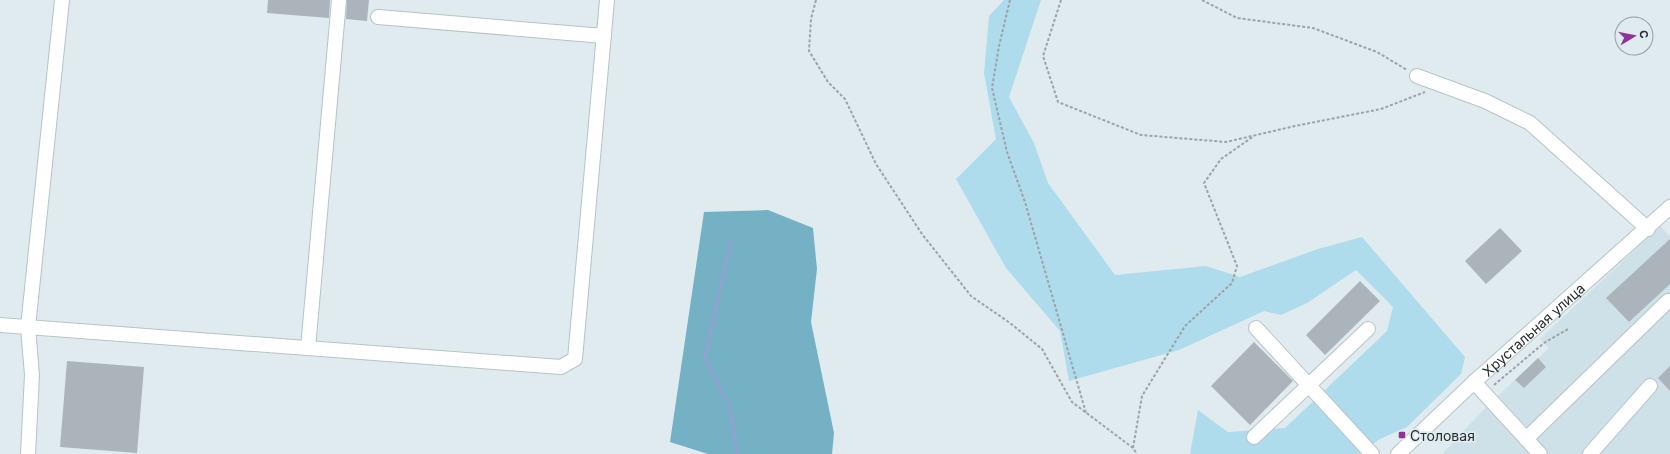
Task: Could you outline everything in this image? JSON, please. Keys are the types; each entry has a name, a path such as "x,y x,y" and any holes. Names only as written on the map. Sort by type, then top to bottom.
{"street":[{"path":"28,454 32,375 28,327 62,0"},
{"path":"308,348 339,0"},
{"path":"0,325 562,367 575,359 607,0"},
{"path":"378,17 604,36"},
{"path":"1417,76 1485,101 1530,123 1648,229"},
{"name":"Хрустальная улица","path":"1398,454 1474,382 1669,210"},
{"path":"1526,439 1668,301"},
{"path":"1256,328 1372,454"},
{"path":"1254,437 1368,329"},
{"path":"1474,382 1540,454"},
{"path":"1590,454 1650,386"}],"path":[{"path":"816,0 811,20 809,51 828,82 845,99 876,164 922,234 971,296 1010,323 1042,349 1072,402 1133,448 1136,454"},
{"path":"1010,0 999,46 992,88 1007,152 1026,202 1086,413"},
{"path":"1061,0 1042,56 1058,102 1141,135 1226,142 1381,109 1443,85"},
{"path":"1202,0 1237,18 1313,28 1377,52 1417,76"},
{"path":"1133,448 1142,396 1185,326 1232,283 1237,266 1204,183 1222,159 1257,135"},
{"path":"1484,393 1544,343 1568,329"}],"shaded area":[{"path":"1004,0 1041,0 1009,97 1034,143 1048,183 1115,275 1206,266 1240,277 1318,249 1362,237 1465,357 1461,374 1407,427 1380,439 1359,454 1190,454 1198,410 1228,432 1285,428 1387,331 1393,307 1356,270 1307,303 1281,315 1264,311 1179,350 1069,381 1060,331 1006,268 956,179 996,139 984,73 989,16"},
{"path":"768,210 813,228 817,269 811,322 834,433 832,454 708,454 670,442 704,212"},
{"path":"1660,226 1670,236 1670,454 1442,454 1487,406 1549,348 1540,339"}],"building":[{"path":"268,0 330,0 329,18 267,13"},
{"path":"347,0 369,0 367,21 346,19"},
{"path":"1500,228 1522,251 1486,284 1465,261"},
{"path":"1670,239 1670,284 1629,322 1606,298"},
{"path":"1360,281 1380,301 1325,355 1306,335"},
{"path":"1254,342 1293,381 1250,425 1211,386"},
{"path":"1538,358 1546,367 1524,388 1515,380"},
{"path":"67,361 144,367 137,453 60,447"},
{"path":"1670,366 1670,391 1658,378"}],"waterway":[{"path":"731,240 705,358 730,408 737,454"}],"place":[{"name":"Столовая","path":"1402,435"}]}
